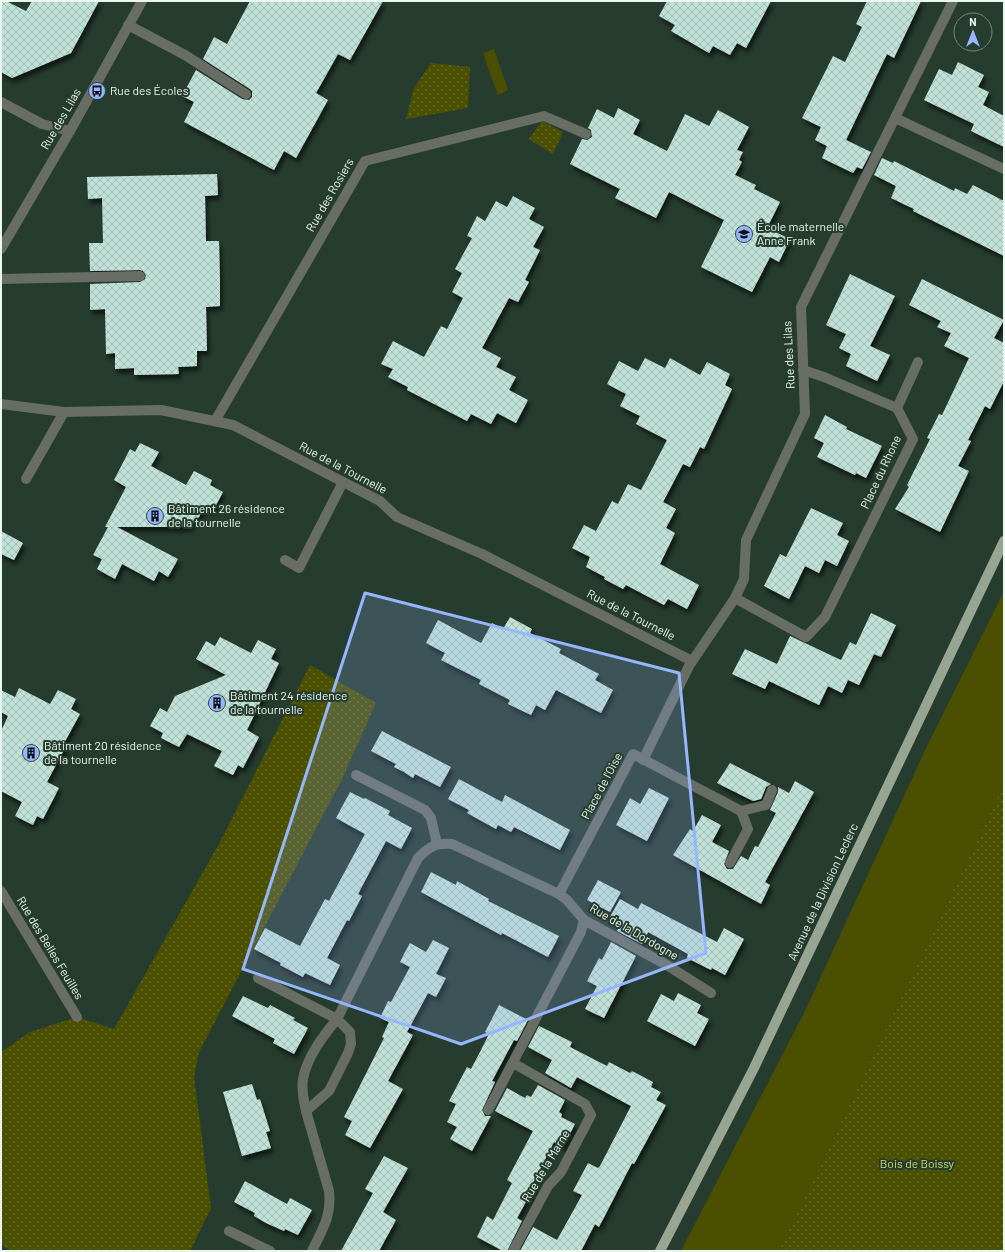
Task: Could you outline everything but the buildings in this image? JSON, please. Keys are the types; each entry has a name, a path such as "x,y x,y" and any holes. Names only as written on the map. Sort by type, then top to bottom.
{"main road":[{"name":"Avenue de la Division Leclerc","path":"660,1251 757,1061 1004,541"}],"street":[{"name":"Rue des Lilas","path":"1,249 70,131 142,1"},
{"name":"Rue des Lilas","path":"643,760 690,664 735,598 744,578 746,540 805,414 801,307 953,1"},
{"path":"128,25 185,55 246,94"},
{"path":"1,102 42,124 70,131"},
{"name":"Rue des Rosiers","path":"215,421 365,161 514,125 544,116 586,134"},
{"path":"895,118 1004,169"},
{"path":"1,279 140,276"},
{"path":"803,370 824,377 897,408 918,362"},
{"name":"Rue de la Tournelle","path":"1,404 64,412 161,410 233,425 380,501 397,516 482,554 690,664"},
{"name":"Place du Rhone","path":"735,598 806,637 826,617 913,439 897,408"},
{"path":"26,479 64,412"},
{"path":"285,560 299,568 343,482"},
{"name":"Place de l'Oise","path":"558,894 632,754 741,811"},
{"path":"312,1251 329,1215 331,1202 302,1093 303,1080 308,1063 325,1032 337,1019 418,858 437,844 432,818 425,810 356,775"},
{"path":"730,863 748,829 741,811 766,805 772,790"},
{"name":"Rue de la Dordogne","path":"437,844 452,844 464,848 558,894 567,900 584,920 666,964 711,993"},
{"name":"Rue des Belles Feuilles","path":"1,891 77,1017"},
{"path":"488,1110 581,932 584,920"},
{"path":"258,978 337,1019 350,1032 351,1044 348,1053 329,1091 306,1111"},
{"name":"Rue de la Marne","path":"513,1063 586,1104 591,1115 561,1172 548,1186 513,1251"},
{"path":"229,1232 270,1251"}],"highlighted area":[{"path":"365,593 679,673 706,953 461,1044 243,969"}],"green space":[{"path":"494,49 508,90 498,95 483,53"},
{"path":"431,63 470,67 468,108 406,119 414,88"},
{"path":"542,121 563,132 553,154 529,139"},
{"path":"1004,591 1004,785 779,1251 681,1251 806,1009 927,746"},
{"path":"310,665 376,703 342,779 199,1052 194,1077 211,1208 190,1251 12,1251 1,1245 1,1052 30,1032 77,1017 114,1029 220,842"},
{"name":"Bois de Boissy","path":"1004,785 1004,1251 779,1251"}],"place":[{"name":"Rue des Écoles","path":"97,91"},
{"name":"École maternelle Anne Frank","path":"744,234"},
{"name":"Bâtiment 26 résidence de la tournelle","path":"155,516"},
{"name":"Bâtiment 24 résidence de la tournelle","path":"217,703"},
{"name":"Bâtiment 20 résidence de la tournelle","path":"31,753"}]}
